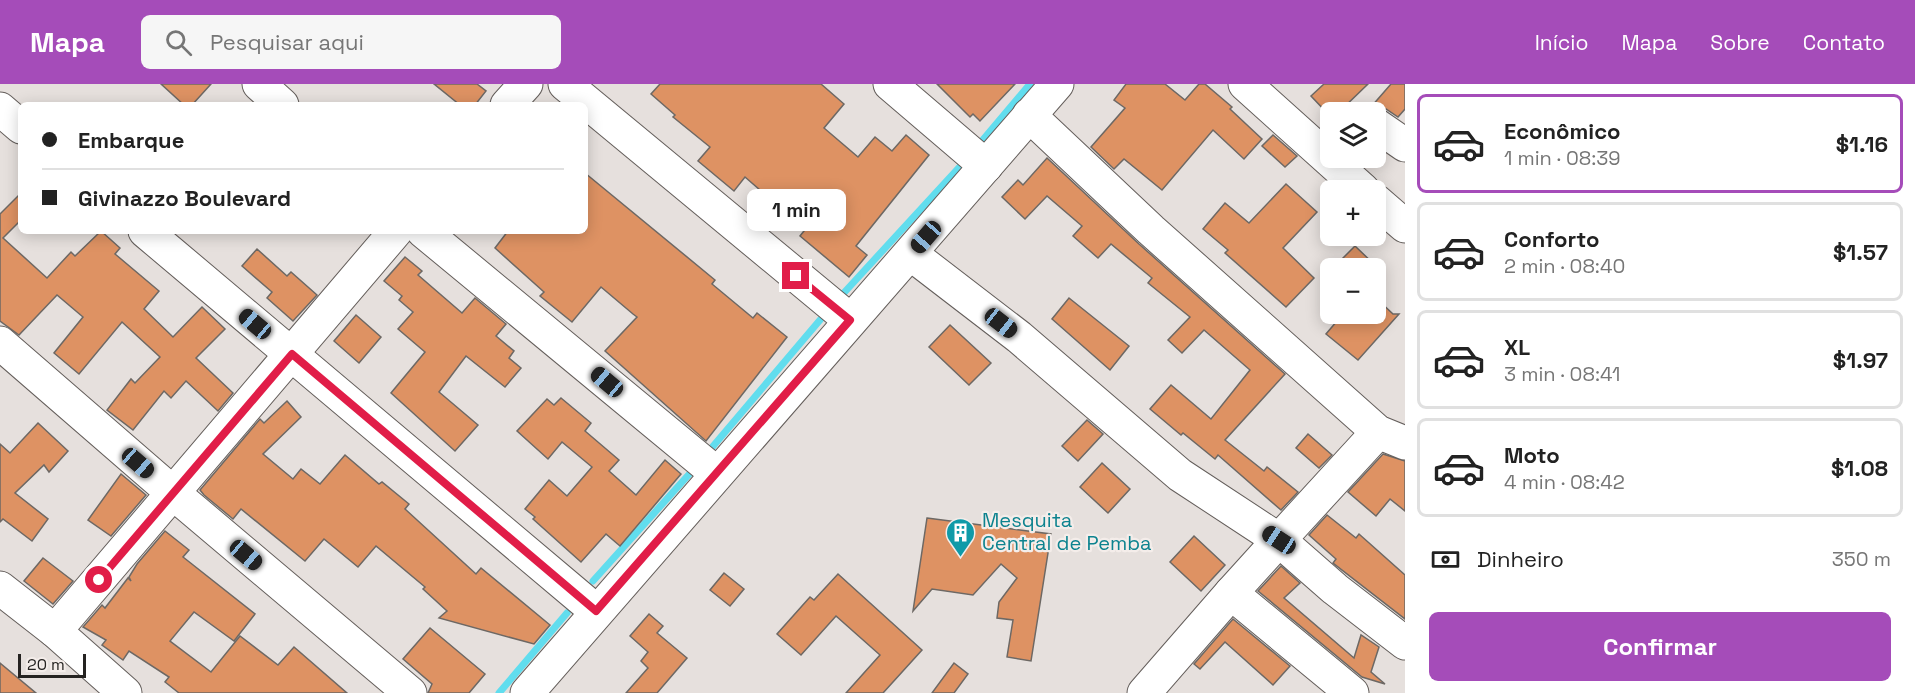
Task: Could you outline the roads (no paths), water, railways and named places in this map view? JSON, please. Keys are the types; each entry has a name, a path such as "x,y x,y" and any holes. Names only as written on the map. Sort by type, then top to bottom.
{"street":[{"path":"259,84 279,102"},
{"path":"510,102 526,84"},
{"path":"565,84 587,102"},
{"path":"890,84 986,166"},
{"path":"527,693 1057,84"},
{"path":"1245,84 1320,140"},
{"path":"588,103 850,320"},
{"path":"0,110 18,125"},
{"path":"1029,115 1151,230 1392,437 1279,540 1144,693"},
{"path":"1386,132 1405,145"},
{"path":"1345,168 1355,180"},
{"path":"1386,210 1405,226"},
{"path":"149,234 596,611"},
{"path":"55,632 393,234"},
{"path":"427,234 717,473"},
{"path":"911,254 1019,337 1180,475 1279,540 1335,589 1405,643"},
{"path":"0,343 172,494 410,693"},
{"path":"0,588 125,693"},
{"path":"1231,593 1352,693"}],"waterway":[{"path":"976,148 1030,84"},
{"path":"841,296 965,161"},
{"path":"709,451 820,320"},
{"path":"593,581 692,471"},
{"path":"499,693 567,613"}],"place":[{"name":"Mesquita Central de Pemba","path":"961,558"}]}
